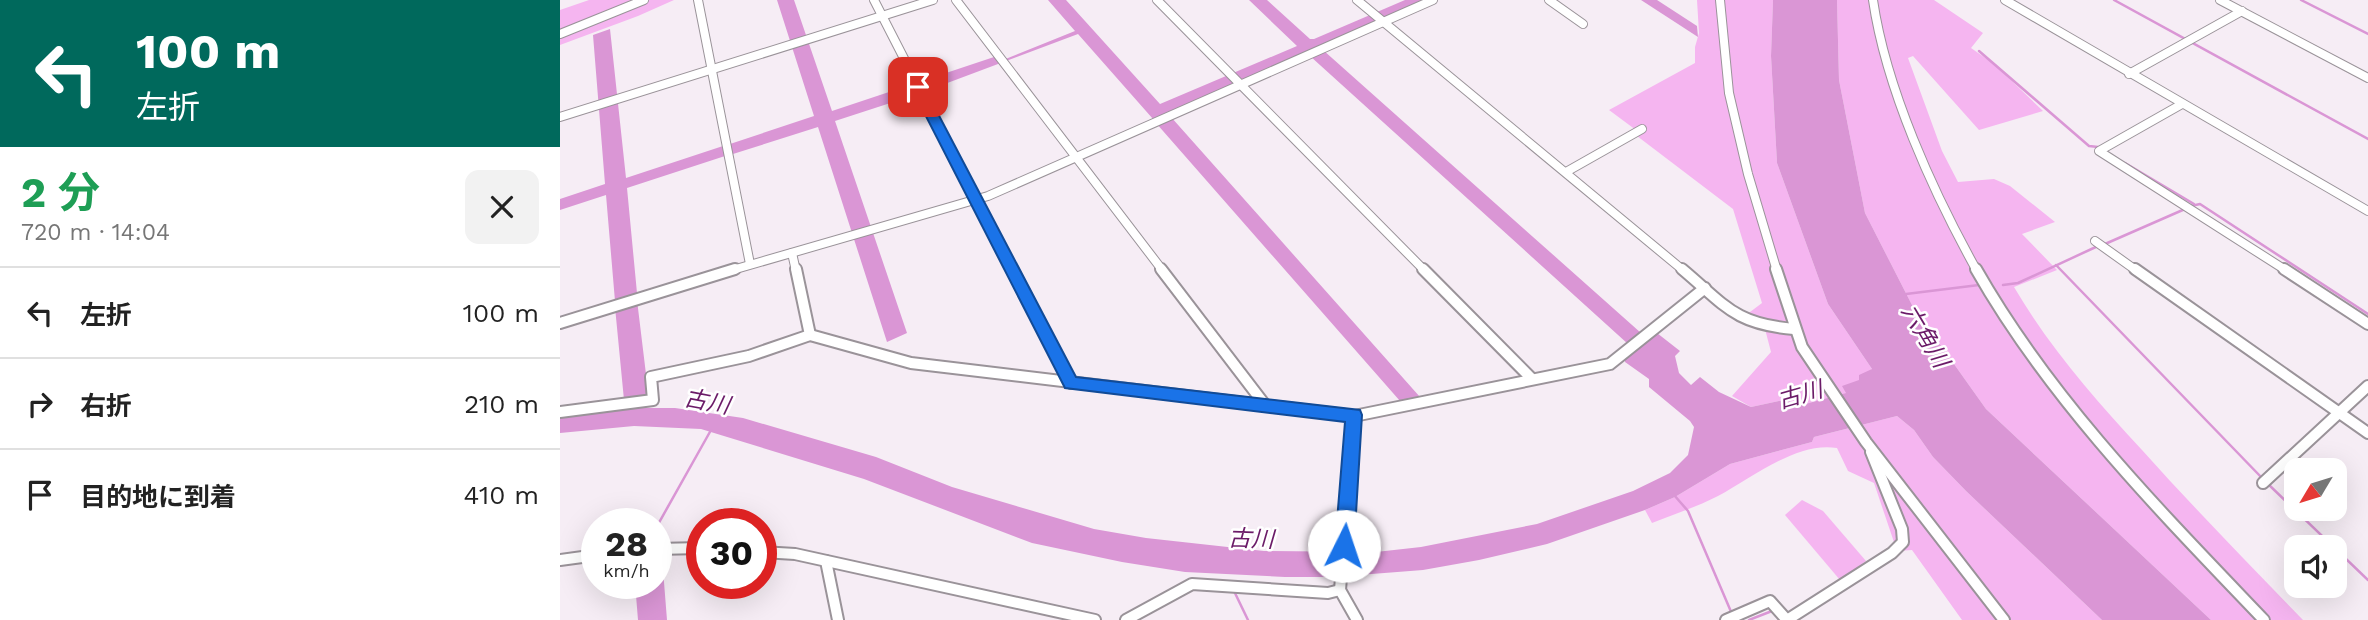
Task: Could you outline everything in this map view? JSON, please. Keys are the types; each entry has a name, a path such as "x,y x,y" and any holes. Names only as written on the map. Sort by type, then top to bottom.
{"street":[{"path":"560,34 644,0"},
{"path":"698,0 750,264"},
{"path":"874,0 1071,383"},
{"path":"560,117 800,44 933,0"},
{"path":"956,0 1265,405"},
{"path":"1157,0 1531,378"},
{"path":"1357,0 1740,319 1760,326 1794,329"},
{"path":"560,323 626,300 976,200 1162,118 1236,80 1315,51 1379,18 1433,0"},
{"path":"1549,0 1583,24"},
{"path":"1720,0 1728,93 1748,174 1794,329 1802,347 1866,442 2004,620"},
{"path":"1872,0 1874,17 1888,65 1924,161 1961,239 2002,312 2034,360 2102,442 2264,620"},
{"path":"2005,0 2368,211"},
{"path":"2220,0 2368,78"},
{"path":"2129,74 2242,12"},
{"path":"2182,104 2103,150 2368,324"},
{"path":"1566,172 1642,129"},
{"path":"2095,241 2368,433"},
{"path":"792,253 810,335"},
{"path":"560,412 639,404 653,400 651,376 750,356 810,335 911,363 1354,415 1610,364 1705,288"},
{"path":"2265,481 2368,386"},
{"path":"1354,415 1341,584 1357,620"},
{"path":"1731,618 1770,601 1787,620 1892,553 1903,542 1902,529 1866,442"},
{"path":"777,553 795,554 1095,620"},
{"path":"560,560 581,557"},
{"path":"826,561 838,620"},
{"path":"1128,620 1192,584 1328,593 1341,584"}],"shaded area":[{"path":"589,0 674,0 560,45 560,10"},
{"path":"1697,0 1773,0 1771,56 1777,163 1828,304 1872,369 1847,393 1794,407 1788,399 1751,407 1732,396 1771,352 1765,329 1738,321 1762,303 1733,209 1637,136 1640,133 1609,110 1695,63 1695,47 1699,33"},
{"path":"1837,0 1934,0 1983,33 1971,48 1994,64 2043,111 1979,130 1913,56 1908,58 1942,151 1958,182 1994,179 2010,186 2055,222 2022,234 2057,270 2014,287 2042,331 2124,431 2303,620 2211,620 1986,409 1912,305 1865,213 1839,80"},
{"path":"1897,416 1914,430 1933,457 1966,491 2102,620 1962,620 1912,550 1897,551 1874,483 1848,471 1837,448 1822,447 1791,455 1710,500 1652,523 1645,510 1675,497 1730,464 1812,442 1814,437"},
{"path":"1802,500 1823,511 1866,561 1840,580 1785,515"}],"water":[{"name":"六角川","path":"777,0 794,0 832,111 994,57 998,62 1075,31 1048,0 1066,0 1160,104 1297,46 1249,0 1267,0 1310,39 1314,39 1405,0 1426,0 1323,50 1641,333 1628,344 1310,56 1235,83 1162,115 1171,117 1420,397 1400,401 1156,123 1162,120 1158,117 1153,119 1078,34 918,94 835,121 907,333 887,342 818,127 733,154 731,150 725,156 627,188 637,293 629,296 629,302 637,300 649,399 634,408 675,408 743,418 876,457 952,487 1094,529 1146,538 1264,551 1376,552 1421,547 1537,524 1633,491 1670,473 1688,455 1694,427 1690,421 1649,387 1649,379 1625,362 1625,358 1657,333 1680,351 1675,356 1679,373 1691,385 1700,377 1719,392 1751,407 1788,399 1794,407 1846,393 1842,386 1859,380 1859,375 1872,369 1828,304 1777,163 1771,56 1773,0 1837,0 1839,80 1865,213 1912,305 1986,409 2211,620 2102,620 1966,491 1933,457 1914,430 1897,416 1814,437 1812,442 1730,464 1675,497 1547,544 1423,570 1333,577 1185,572 1032,543 864,479 701,429 634,426 560,433 560,416 624,400 615,307 623,304 622,298 615,301 606,195 560,210 560,199 605,184 593,35 610,29 626,178 723,146 731,148 730,144 814,116"},
{"path":"1641,0 1657,0 1697,26 1698,37"},
{"path":"636,599 665,599 667,620 638,620"}],"waterway":[{"path":"2114,0 2368,139"},
{"path":"2301,0 2368,34"},
{"path":"1979,51 2089,146 2098,147"},
{"path":"2125,163 2194,204"},
{"path":"2191,206 2200,204 2368,314"},
{"path":"2105,244 2185,209"},
{"path":"2056,265 2098,246"},
{"path":"2003,285 2018,283 2056,265"},
{"path":"2056,265 2262,478"},
{"name":"六角川","path":"1906,294 1979,285"},
{"path":"667,508 711,430"},
{"path":"2267,483 2368,580"},
{"path":"1674,495 1688,511 1732,614"},
{"path":"1234,591 1248,620"},
{"path":"1749,620 1772,611"}],"route":[{"path":"918,87 1071,383 1354,415 1344,546"}],"water label":[{"name":"古川","path":"1800,395"},
{"name":"古川","path":"707,402"},
{"name":"古川","path":"1251,539"}]}
